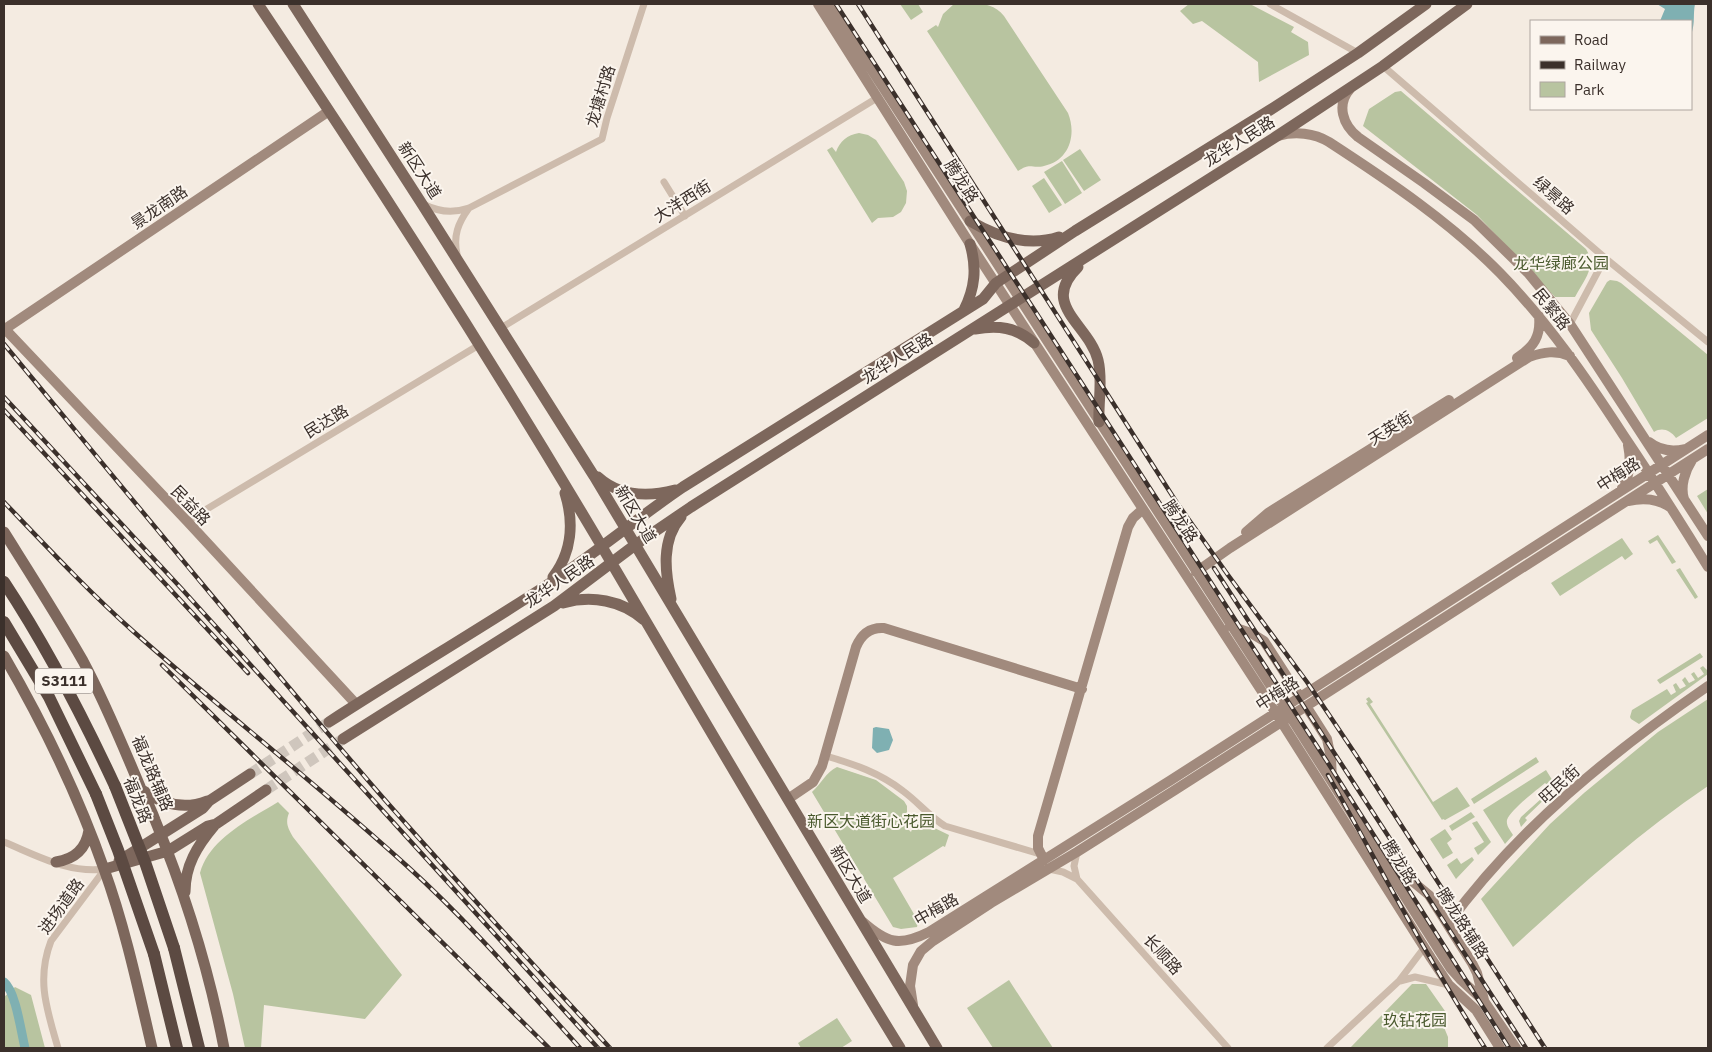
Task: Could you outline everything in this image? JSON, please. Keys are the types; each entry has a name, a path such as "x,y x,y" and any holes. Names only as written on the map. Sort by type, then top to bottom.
{"highway":[{"name":"福龙路","path":"4,582 31,623 67,686 115,786 145,862 174,948 199,1048"},
{"name":"S3111","path":"4,622 53,705 96,794 128,875 154,954 177,1048"}],"main road":[{"path":"258,4 417,245 479,345 650,626 729,763 900,1048"},
{"name":"新区大道","path":"292,4 422,204 591,471 937,1048"},
{"name":"腾龙路","path":"818,4 970,244 1143,510 1230,631"},
{"name":"腾龙路","path":"829,4 1196,572 1230,631 1280,710 1332,782 1451,969 1460,980 1484,1001 1516,1048"},
{"name":"龙华人民路","path":"328,722 545,586 683,487 983,299 996,284 1075,231 1270,110 1358,53 1426,4"},
{"name":"龙华人民路","path":"344,738 554,606 691,507 1351,88 1466,4"},
{"name":"民繁路","path":"1351,88 1344,97 1342,107 1346,124 1352,133 1474,220 1529,274 1570,324 1708,536"},
{"name":"景龙南路","path":"4,328 329,111"},
{"name":"民繁路","path":"1277,136 1291,133 1312,135 1324,139 1454,230 1499,272 1539,316 1571,357 1649,473 1708,567"},
{"path":"970,221 986,230 1021,240 1046,241 1075,231"},
{"path":"963,312 972,291 974,279 974,257 970,244"},
{"path":"1094,251 1070,275 1065,284 1063,295 1067,310 1097,356 1100,370 1099,422"},
{"name":"天英街","path":"1230,548 1268,513 1526,352 1537,338 1540,323 1539,316"},
{"name":"民益路","path":"4,328 356,704"},
{"path":"970,330 990,328 1014,330 1024,334 1034,343"},
{"name":"天英街","path":"1196,572 1230,548 1529,357 1555,351 1571,357"},
{"name":"中梅路","path":"858,918 885,938 896,941 916,938 929,932 1044,861 1708,435"},
{"path":"1618,492 1625,484 1629,474 1630,452 1626,439"},
{"path":"1645,439 1655,447 1664,449 1688,448"},
{"name":"中梅路","path":"916,1013 912,1001 910,978 913,964 921,951 983,908 1044,861 1077,852 1708,449"},
{"path":"1684,500 1685,476 1688,466 1694,458"},
{"path":"591,471 607,484 630,493 663,493 683,487"},
{"path":"545,586 562,565 570,539 570,512 561,479"},
{"path":"1625,502 1637,500 1658,501 1671,509"},
{"path":"675,611 666,569 667,546 678,520 691,507"},
{"path":"1044,861 1038,848 1038,836 1128,527 1133,518 1143,510"},
{"name":"福龙路辅路","path":"4,532 46,598 83,662 113,723 162,835 209,984 224,1048"},
{"path":"554,606 573,600 599,599 636,614 650,626"},
{"path":"788,799 813,782 822,766 856,647 861,638 873,629 884,628 1082,689"},
{"path":"1230,631 1251,633 1264,641 1300,697"},
{"path":"4,656 50,744 105,869 127,944 152,1048"},
{"name":"旺民街","path":"1448,924 1476,888 1544,817 1638,736 1708,686"},
{"path":"1306,706 1328,739 1332,782"},
{"name":"腾龙路","path":"1286,719 1424,948 1449,985 1476,1010 1500,1048"},
{"path":"142,790 152,797 174,804 197,805 209,801 250,774"},
{"path":"185,904 186,876 190,862 200,843 216,824 266,790"},
{"path":"105,869 162,835 203,808 209,801"},
{"path":"105,869 168,851 208,826 216,824"},
{"path":"56,862 66,860 78,854 86,842 89,830"},
{"name":"腾龙路辅路","path":"1377,853 1429,895 1472,963 1477,973 1484,1001"}],"street":[{"name":"龙塘村路","path":"422,204 431,208 448,211 469,208 602,139 644,4"},
{"path":"1270,4 1358,53"},
{"name":"绿景路","path":"1383,66 1605,258 1708,342"},
{"name":"大洋西街","path":"501,328 877,98"},
{"path":"664,182 685,216"},
{"path":"460,264 456,252 455,238 458,226 469,208"},
{"path":"1570,324 1605,258"},
{"name":"民达路","path":"187,522 479,345"},
{"path":"826,756 877,773 903,791 945,826 1044,861 1077,879"},
{"path":"4,842 80,870 105,869"},
{"path":"1077,852 1074,866 1077,879"},
{"name":"进场道路","path":"58,1048 45,1002 43,970 46,954 51,941 105,869"},
{"name":"长顺路","path":"1077,879 1228,1048"},
{"path":"1327,1048 1399,981 1424,948"},
{"path":"1399,981 1415,977 1449,985"}],"green space":[{"path":"900,4 918,4 923,12 911,20"},
{"path":"954,4 987,5 993,7 1004,16 1068,113 1071,121 1071,138 1069,146 1060,159 1044,166 1029,166 1018,171 927,31 936,25 938,27 943,14"},
{"path":"1189,4 1250,4 1294,27 1291,32 1308,42 1309,55 1259,82 1258,62 1202,21 1193,24 1180,11"},
{"name":"龙华绿廊公园","path":"1401,91 1586,249 1590,268 1575,297 1555,297 1477,215 1363,126 1369,109 1395,92"},
{"path":"859,133 868,135 876,140 904,182 907,191 906,203 901,212 893,217 878,218 872,223 827,150 832,147 836,152 844,139"},
{"path":"1080,149 1101,180 1084,191 1063,160"},
{"path":"1062,161 1082,193 1065,204 1044,172"},
{"path":"1044,178 1062,205 1049,213 1032,186"},
{"name":"龙华绿廊公园","path":"1610,280 1621,283 1708,355 1708,418 1676,438 1666,430 1654,432 1591,330 1589,313"},
{"path":"1708,489 1708,514 1697,496"},
{"path":"1658,535 1676,562 1672,564 1657,540 1650,544 1648,541"},
{"path":"1622,538 1633,554 1625,560 1622,556 1560,596 1551,583"},
{"path":"1680,568 1698,597 1695,599 1676,570"},
{"path":"1700,653 1703,657 1660,684 1657,680"},
{"path":"1703,666 1708,671 1708,674 1639,724 1631,719 1632,710 1667,689 1671,695 1676,692 1673,685 1676,683 1680,689 1686,686 1682,680 1685,677 1689,683 1695,680 1691,674 1694,672 1698,678 1704,674 1700,668"},
{"path":"1369,697 1373,702 1370,704 1433,802 1457,787 1470,806 1442,820 1366,703 1368,702 1366,699"},
{"path":"1708,699 1708,786 1632,843 1513,947 1481,899 1550,824 1584,793 1658,732"},
{"path":"1536,757 1539,762 1474,804 1471,799"},
{"name":"新区大道街心花园","path":"837,767 876,780 904,801 907,806 907,828 911,832 915,821 918,820 949,835 945,847 943,846 893,878 918,921 917,927 901,929 893,927 812,792"},
{"path":"1546,770 1559,791 1557,793 1554,790 1525,818 1527,820 1521,827 1519,821 1521,817 1552,789 1545,783 1518,806 1507,820 1513,835 1505,844 1483,810"},
{"path":"278,802 289,813 287,820 293,837 402,975 365,1019 264,1005 261,1048 245,1048 233,994 200,873 212,850 221,840 243,823"},
{"path":"1471,812 1475,817 1452,831 1449,826"},
{"path":"1477,821 1491,842 1478,855 1474,848 1484,842 1472,823"},
{"path":"1445,829 1452,839 1447,843 1453,853 1443,859 1430,839"},
{"path":"1472,857 1474,860 1456,879 1447,865 1457,858 1461,864"},
{"path":"1009,980 1053,1048 993,1048 967,1008"},
{"name":"玖钻花园","path":"1412,984 1426,984 1445,1011 1447,1022 1443,1025 1448,1037 1448,1048 1350,1048"},
{"path":"15,987 31,995 45,1048 4,1048 4,997"},
{"path":"837,1018 852,1041 841,1048 801,1048 798,1043"}],"water":[{"path":"1657,4 1695,4 1692,32 1692,20 1660,20 1665,9"},
{"path":"873,728 889,729 893,740 889,750 877,753 872,748"}],"waterway":[{"path":"4,982 12,994 15,1003 25,1048"}],"tunnel":[{"path":"250,774 329,722"},
{"path":"266,790 343,739"}],"railway":[{"path":"836,4 1328,763 1509,1048"},
{"path":"858,4 1177,503 1307,682 1545,1048"},
{"path":"4,344 378,792 610,1048"},
{"path":"4,397 180,587 598,1048"},
{"path":"4,410 248,673"},
{"path":"4,502 51,552 134,632 339,806 430,887 496,955 580,1048"},
{"path":"1214,568 1526,1048"},
{"path":"162,665 549,1048"},
{"path":"1328,775 1424,947 1485,1048"}]}
